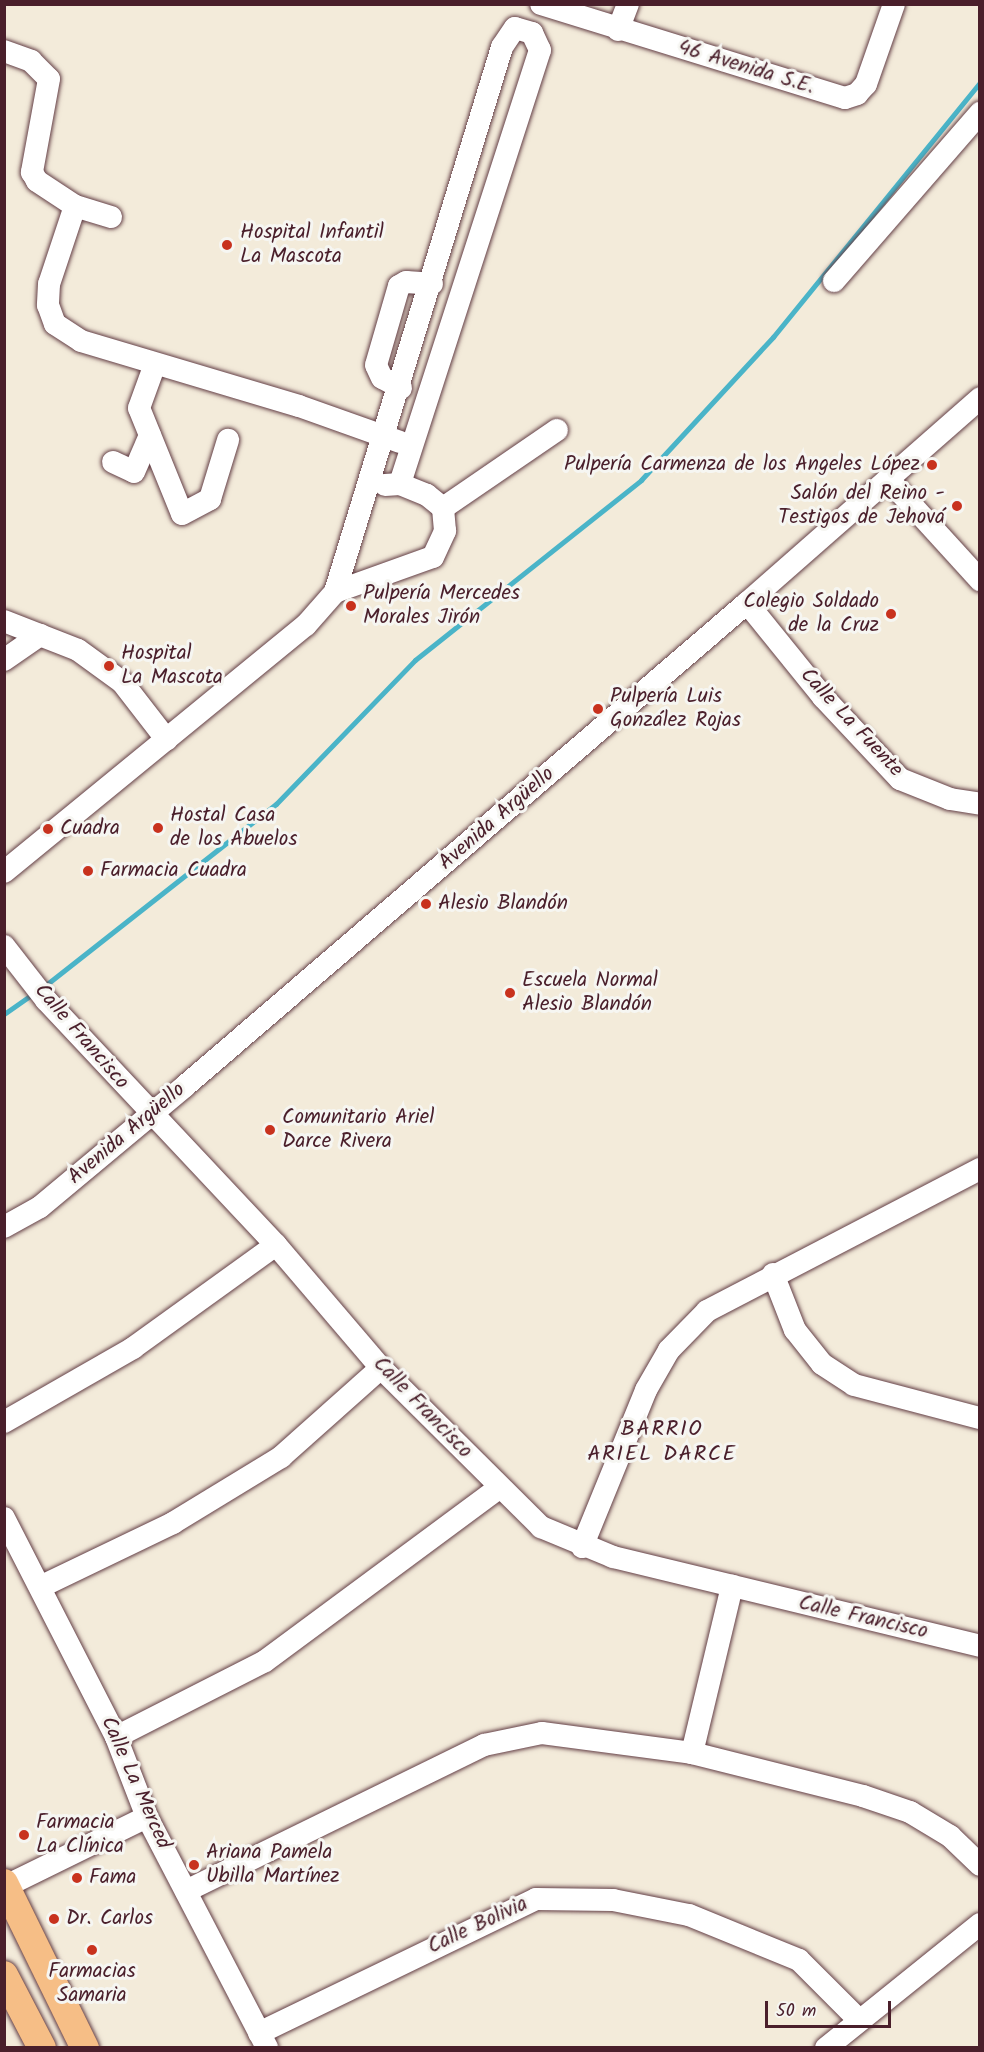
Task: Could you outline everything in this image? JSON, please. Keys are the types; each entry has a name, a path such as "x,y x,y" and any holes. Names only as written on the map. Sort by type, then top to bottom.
{"main road":[{"path":"5,1884 85,2048"},
{"path":"4,1975 12,1998 42,2048"}],"street":[{"name":"46 Avenida S.E.","path":"541,4 618,30 845,98 857,94 866,84 894,4"},
{"path":"618,30 628,4"},
{"path":"4,872 306,625 335,592 386,437 502,47 515,28 532,33 540,50 400,484"},
{"path":"4,51 31,61 49,79 32,172 37,181 75,206 111,217"},
{"path":"834,281 980,113"},
{"path":"470,154 502,165"},
{"path":"75,206 49,284 48,305 55,324 81,341 299,406 411,446"},
{"path":"401,388 382,378 376,365 399,286 406,282 432,284"},
{"path":"155,364 139,408 182,514 210,499 228,440"},
{"name":"Avenida Argüello","path":"4,1227 39,1207 150,1115 747,603 980,398"},
{"path":"443,508 557,430"},
{"path":"134,472 150,435"},
{"path":"113,462 171,486"},
{"path":"888,479 980,580"},
{"path":"335,592 433,557 445,531 443,508 428,495 400,484 370,487"},
{"name":"Calle La Fuente","path":"747,603 823,697 900,779 950,799 980,804"},
{"path":"4,621 78,650 122,682 167,740"},
{"path":"5,658 40,635"},
{"name":"Calle Francisco","path":"4,946 46,1000 150,1115 276,1245 381,1368 499,1488 541,1527 582,1547 980,1646"},
{"path":"582,1547 646,1390 669,1350 706,1311 773,1274 980,1168"},
{"path":"4,1422 133,1348 276,1245"},
{"path":"773,1274 795,1330 822,1364 854,1385 980,1418"},
{"path":"40,1587 173,1523 281,1456 381,1368"},
{"path":"116,1737 266,1660 499,1488"},
{"name":"Calle La Merced","path":"4,1518 116,1737 147,1816 263,2040"},
{"path":"692,1754 732,1586"},
{"path":"186,1891 484,1745 542,1733 692,1754 862,1796 910,1812 950,1836 980,1864"},
{"path":"5,1884 147,1816"},
{"name":"Calle Bolivia","path":"263,2040 536,1899 613,1900 689,1915 799,1960 859,2020"},
{"path":"826,2048 980,1924"}],"waterway":[{"path":"42,988 276,804 415,660 641,480 773,337 980,82"},
{"path":"4,1014 34,993"}],"place":[{"name":"Hospital Infantil La Mascota","path":"227,245"},
{"name":"Pulpería Carmenza de los Angeles López","path":"932,465"},
{"name":"Salón del Reino - Testigos de Jehová","path":"957,506"},
{"name":"Pulpería Mercedes Morales Jirón","path":"351,606"},
{"name":"Colegio Soldado de la Cruz","path":"891,614"},
{"name":"Hospital La Mascota","path":"109,666"},
{"name":"Pulpería Luis González Rojas","path":"598,709"},
{"name":"Hostal Casa de los Abuelos","path":"158,828"},
{"name":"Cuadra","path":"48,829"},
{"name":"Farmacia Cuadra","path":"88,871"},
{"name":"Alesio Blandón","path":"426,904"},
{"name":"Escuela Normal Alesio Blandón","path":"510,993"},
{"name":"Comunitario Ariel Darce Rivera","path":"270,1130"},
{"name":"Farmacia La Clínica","path":"24,1835"},
{"name":"Ariana Pamela Ubilla Martínez","path":"194,1865"},
{"name":"Fama","path":"77,1878"},
{"name":"Dr. Carlos","path":"54,1919"},
{"name":"Farmacias Samaria","path":"92,1950"}],"district":[{"name":"BARRIO ARIEL DARCE","path":"662,1442"}]}
